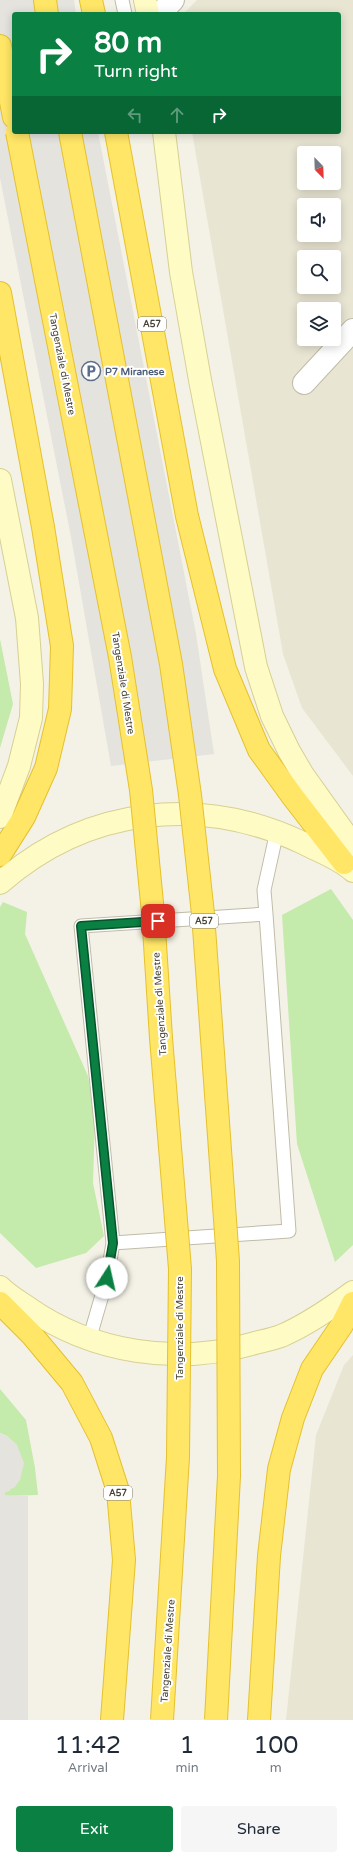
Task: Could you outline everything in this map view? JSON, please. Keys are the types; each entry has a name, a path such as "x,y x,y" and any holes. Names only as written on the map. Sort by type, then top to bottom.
{"highway":[{"path":"45,0 47,12"},
{"path":"91,0 94,12"},
{"path":"0,46 12,107"},
{"name":"Tangenziale di Mestre","path":"17,134 120,657 141,790 154,913 161,1038 180,1269 178,1458 162,1720"},
{"name":"A57","path":"70,134 171,664 190,795 203,914 228,1261 229,1476 216,1720"},
{"name":"A57","path":"116,134 187,516 225,669 245,719 260,750 293,797 350,860"},
{"path":"0,293 43,527 62,646 60,709 46,768 24,817 0,855"},
{"name":"A57","path":"0,1303 32,1335 72,1383 101,1438 118,1491 124,1560 112,1720"},
{"path":"259,1720 269,1556 279,1469 293,1418 312,1369 342,1325 353,1303"}],"street":[{"path":"145,0 148,12"},
{"path":"162,12 174,0"},
{"path":"164,134 184,287 200,380 256,667 272,716 289,751 304,775 350,860"},
{"path":"304,383 353,330"},
{"path":"0,480 27,618 32,684 31,718 19,766 0,817"},
{"path":"0,883 19,867 61,841 103,825 146,816 190,813 234,819 277,831 350,860"},
{"path":"0,1287 44,1320 89,1340 136,1352 185,1355 234,1350 281,1336 324,1313 353,1292"}],"lane":[{"path":"122,0 124,12"},
{"path":"113,1243 289,1231 264,890 277,831"},
{"path":"89,1340 107,1278 113,1243 81,926 266,914"}],"shaded area":[{"name":"P7 Miranese","path":"0,0 74,0 76,12 12,12 12,134 98,134 196,634 214,754 111,766 71,537 0,178"},
{"path":"197,0 353,0 353,776 302,708 283,654 192,134 341,134 341,12 185,12"},
{"path":"353,1355 353,1720 286,1720 316,1435 344,1365"},
{"path":"0,1433 7,1436 17,1445 24,1463 20,1480 15,1487 5,1492 5,1495 28,1496 28,1720 0,1720"}],"green space":[{"path":"0,639 13,704 0,748"},
{"path":"331,889 353,920 353,1245 335,1262 297,1144 282,915"},
{"path":"3,902 27,912 25,934 88,1076 95,1117 93,1183 104,1236 86,1253 36,1268 0,1233 0,907"},
{"path":"0,1389 26,1420 35,1468 38,1495 5,1496 5,1492 10,1490 17,1445 7,1436 0,1433"}],"place":[{"name":"P7 Miranese","path":"91,371"}],"route":[{"path":"107,1278 113,1243 81,926 158,921"}]}
